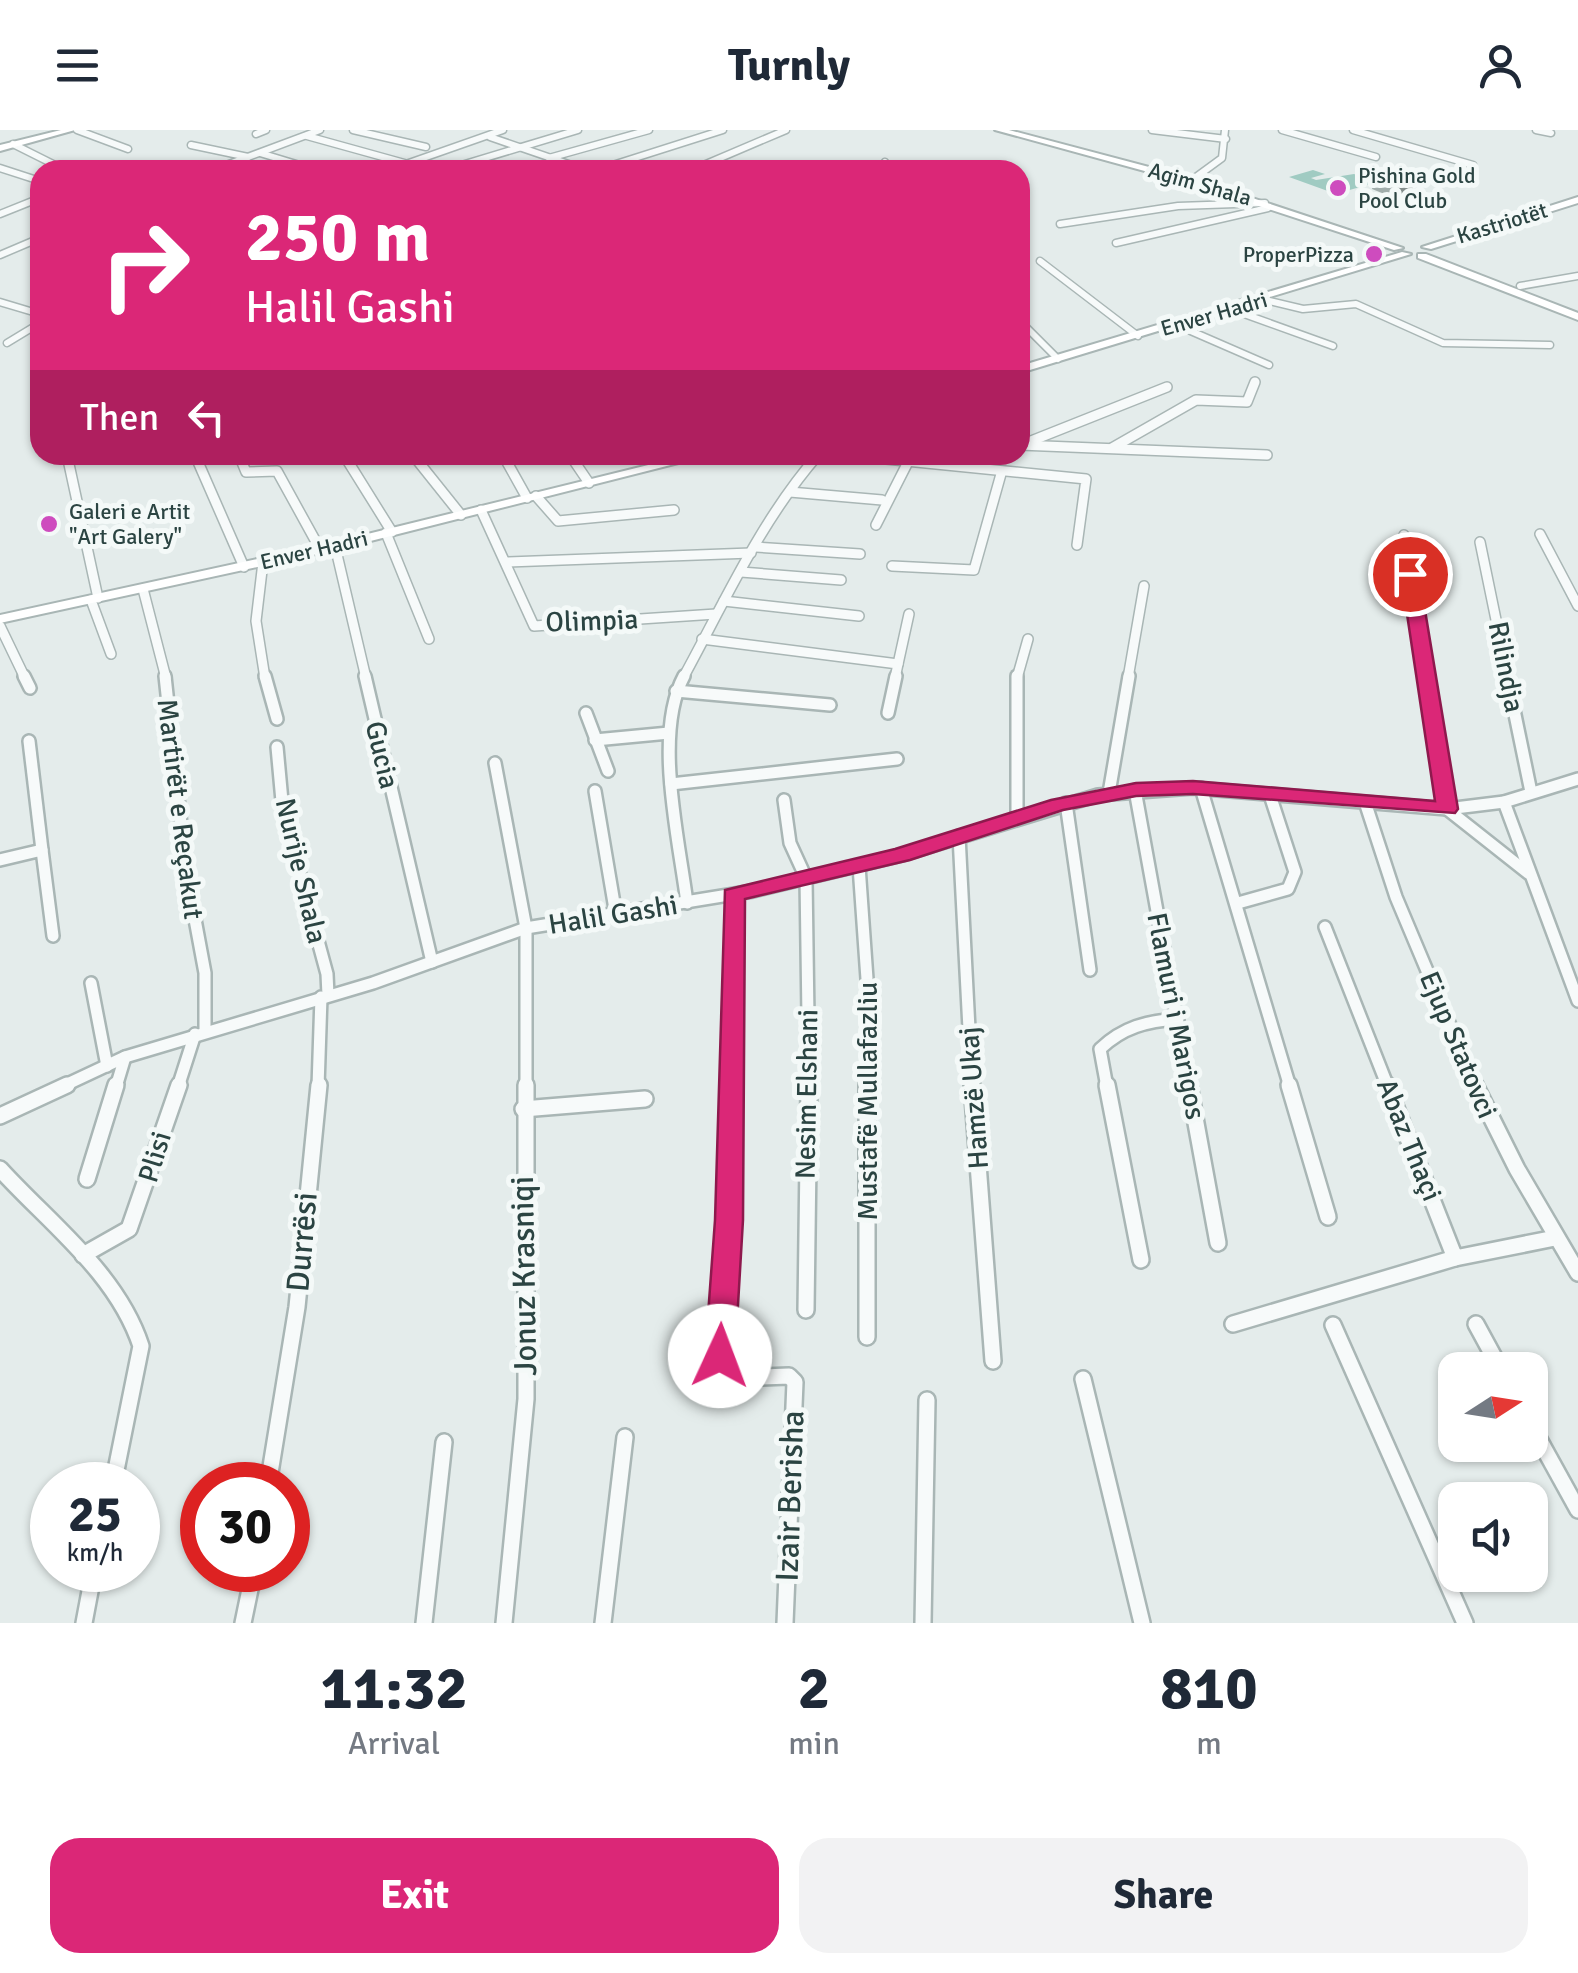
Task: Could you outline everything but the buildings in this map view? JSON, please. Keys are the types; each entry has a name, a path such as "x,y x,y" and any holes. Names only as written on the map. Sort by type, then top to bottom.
{"main road":[{"path":"0,146 58,130"},
{"path":"0,146 74,130"},
{"name":"Agim Shala","path":"1000,130 1276,206 1404,249 1427,251 1520,286 1578,314"},
{"name":"Agim Shala","path":"1021,130 1196,177 1404,249"},
{"name":"Kastriotët","path":"1427,251 1578,200"},
{"name":"Enver Hadri","path":"1030,367 1265,300 1404,249"},
{"name":"Agim Shala","path":"1427,251 1578,314"},
{"name":"Enver Hadri","path":"0,623 328,548 663,465"}],"street":[{"path":"74,130 128,149"},
{"path":"256,134 266,130"},
{"path":"240,160 320,130"},
{"path":"354,130 426,147"},
{"path":"421,160 490,138 503,130"},
{"path":"474,160 578,130"},
{"path":"549,158 649,130"},
{"path":"628,160 723,130"},
{"path":"716,160 786,130"},
{"path":"1152,130 1226,134 1222,158 1196,177"},
{"path":"1282,130 1376,157"},
{"path":"1352,130 1473,165"},
{"path":"1536,130 1551,133"},
{"path":"307,136 394,160"},
{"path":"490,138 556,160"},
{"path":"13,144 45,160"},
{"path":"190,145 248,157"},
{"path":"260,152 285,160"},
{"path":"0,168 30,178"},
{"path":"1,212 30,202"},
{"path":"1060,224 1178,206 1265,203"},
{"path":"1116,243 1276,206"},
{"path":"0,255 30,242"},
{"path":"1040,261 1138,336"},
{"path":"1520,286 1578,276"},
{"path":"1265,300 1303,309 1356,304 1444,343 1550,346"},
{"path":"0,302 30,311"},
{"path":"1233,310 1333,346"},
{"path":"1178,326 1269,364"},
{"path":"6,343 30,329"},
{"path":"1030,331 1058,359"},
{"path":"1112,448 1196,400 1247,402 1256,382"},
{"path":"1030,441 1167,388"},
{"path":"1030,445 1267,455"},
{"path":"69,465 94,599 111,654"},
{"path":"199,465 244,567"},
{"name":"Gucia","path":"243,465 246,472 278,471 328,548 432,962"},
{"path":"350,465 389,532 429,639"},
{"path":"421,465 461,515"},
{"path":"510,465 531,497 558,521 674,510"},
{"path":"577,465 589,483"},
{"path":"687,903 671,784 669,733 676,691 740,572 810,465"},
{"path":"876,525 906,465"},
{"path":"916,465 1086,479 1077,545"},
{"path":"892,566 974,570 1001,474"},
{"path":"790,492 882,500"},
{"name":"Olimpia","path":"481,510 534,626 716,614"},
{"path":"1540,534 1578,606"},
{"path":"1404,535 1447,809 1528,873"},
{"name":"Rilindja","path":"1480,542 1531,792"},
{"path":"507,562 754,550 860,554"},
{"path":"263,562 256,608 258,647 277,719"},
{"path":"740,572 840,580"},
{"path":"1108,794 1144,586"},
{"name":"Martirët e Reçakut","path":"143,589 165,685 186,870 211,1008 200,1032"},
{"path":"724,601 859,616"},
{"path":"888,713 909,614"},
{"name":"Enver Hadri","path":"0,623 30,688"},
{"path":"702,639 898,664"},
{"path":"1017,817 1014,687 1028,639"},
{"path":"676,691 830,705"},
{"path":"586,713 608,771"},
{"path":"595,740 669,733"},
{"path":"29,741 53,936"},
{"name":"Nurije Shala","path":"278,747 283,812 327,974 325,996"},
{"path":"671,784 898,759"},
{"name":"Jonuz Krasniqi","path":"495,764 526,928 526,1399 504,1623"},
{"name":"Halil Gashi","path":"0,1116 126,1057 432,962 526,928 734,895 859,866 1017,817 1108,794 1202,788 1447,809 1504,802 1578,779"},
{"path":"1202,788 1328,1216"},
{"path":"594,790 616,915"},
{"name":"Flamuri i Marigos","path":"1136,790 1218,1243"},
{"path":"1238,903 1288,890 1295,872 1270,795"},
{"name":"Nesim Elshani","path":"784,800 790,843 806,878 810,1031 806,1310"},
{"path":"1504,802 1577,999"},
{"path":"1066,803 1090,970"},
{"name":"Ejup Statovci","path":"1366,805 1374,841 1461,1059 1501,1144 1578,1273"},
{"name":"Hamzë Ukaj","path":"959,836 962,950 993,1361"},
{"path":"0,860 42,850"},
{"name":"Mustafë Mullafazliu","path":"859,866 868,979 866,1337"},
{"name":"Izair Berisha","path":"734,895 729,1220 720,1356 733,1378 789,1376 795,1382 786,1623"},
{"name":"Abaz Thaçi","path":"1325,928 1455,1258"},
{"path":"91,983 107,1066"},
{"name":"Durrësi","path":"272,1462 297,1307 325,996"},
{"path":"1140,1260 1100,1049 1114,1033 1140,1021 1178,1019"},
{"name":"Plisi","path":"83,1255 129,1229 148,1186 200,1032"},
{"path":"87,1179 126,1057"},
{"path":"523,1109 646,1099"},
{"path":"0,1170 83,1255 138,1330 141,1346 118,1462"},
{"path":"1233,1324 1455,1258 1556,1238"},
{"path":"1476,1324 1491,1352"},
{"path":"1334,1325 1464,1623"},
{"path":"1083,1380 1142,1623"},
{"path":"922,1623 927,1400"},
{"path":"603,1623 625,1438"},
{"path":"424,1623 444,1442"},
{"path":"1548,1455 1578,1510"},
{"path":"84,1623 90,1592"},
{"path":"243,1623 249,1592"}],"shaded area":[{"name":"Pishina Gold Pool Club","path":"1313,170 1325,174 1311,178 1316,180 1354,174 1377,182 1336,194 1289,177"}],"place":[{"name":"Pishina Gold Pool Club","path":"1338,188"},
{"name":"ProperPizza","path":"1374,254"},
{"name":"Galeri e Artit \"Art Galery\"","path":"49,524"}],"route":[{"path":"720,1356 729,1220 734,895 902,855 1059,805 1136,790 1193,788 1447,809 1410,574"}]}
